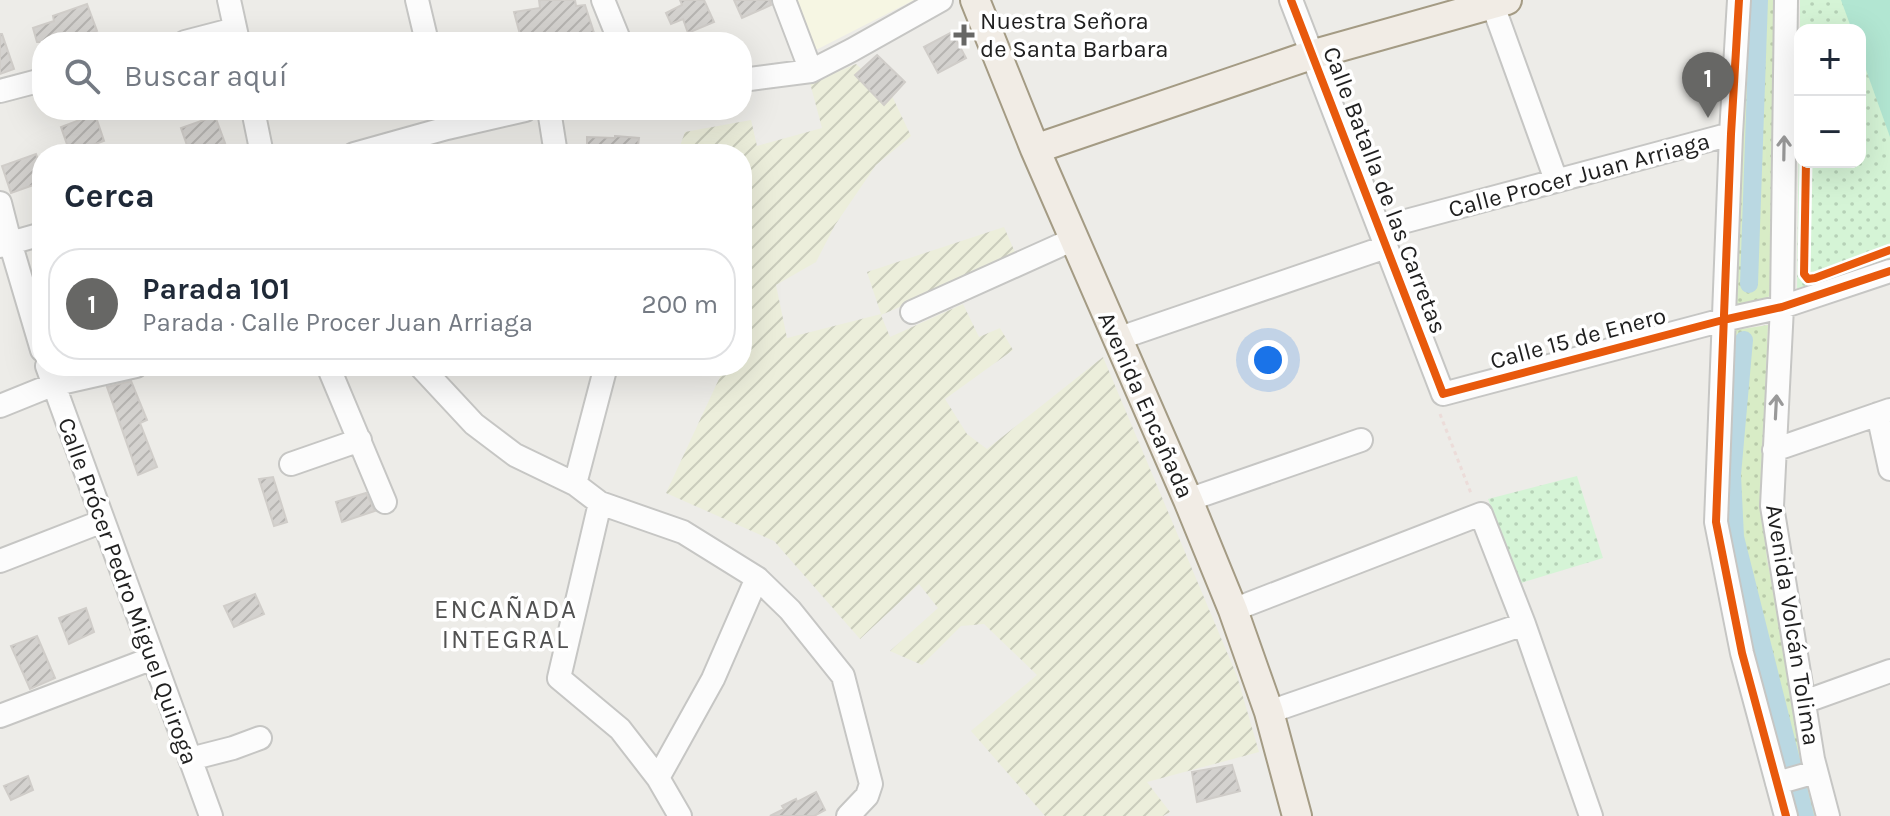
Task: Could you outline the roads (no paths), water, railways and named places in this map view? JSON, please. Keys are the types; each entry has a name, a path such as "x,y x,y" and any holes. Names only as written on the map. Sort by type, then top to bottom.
{"main road":[{"name":"Avenida Encañada","path":"975,0 1035,149 1233,610 1269,712 1297,816"},
{"path":"1035,149 1311,55 1497,1"}],"street":[{"path":"229,0 236,32"},
{"path":"417,0 425,32"},
{"path":"603,0 616,32"},
{"path":"784,0 811,71"},
{"path":"752,79 811,71 941,0"},
{"name":"Calle Batalla de las Carretas","path":"1291,0 1443,394"},
{"path":"1739,0 1716,522 1742,653 1797,777 1786,816"},
{"name":"Avenida Volcán Tolima","path":"1786,0 1782,307 1772,506 1804,702 1797,777 1828,816"},
{"path":"1497,1 1556,180"},
{"path":"0,91 32,83"},
{"path":"255,120 260,144"},
{"path":"380,144 442,120"},
{"path":"551,120 554,144"},
{"name":"Calle Procer Juan Arriaga","path":"1117,339 1383,238 1556,180 1731,134"},
{"path":"0,203 5,244 32,321"},
{"path":"5,244 32,237"},
{"path":"912,312 1074,239"},
{"name":"Calle 15 de Enero","path":"1443,394 1782,307 1890,271"},
{"path":"0,406 50,376"},
{"name":"Calle Prócer Pedro Miguel Quiroga","path":"50,376 190,759 207,815"},
{"path":"332,376 385,502"},
{"path":"429,376 474,424 515,455 575,484 600,503 683,532 757,578 790,610 843,676 871,784 867,796 848,816"},
{"path":"575,484 603,376"},
{"path":"1774,450 1884,412 1890,469"},
{"path":"291,464 360,440"},
{"path":"1188,500 1361,440"},
{"path":"600,503 559,678 620,729 658,778 680,816"},
{"path":"1233,610 1481,514 1524,624 1591,816"},
{"path":"0,561 103,521"},
{"path":"658,778 713,679 757,578"},
{"path":"1269,712 1524,624"},
{"path":"0,716 153,658"},
{"path":"1804,702 1890,671"},
{"path":"190,759 260,738"}],"waterway":[{"path":"1749,284 1759,0"},
{"path":"1744,340 1732,475 1735,537 1805,816"}],"place":[{"name":"Nuestra Señora de Santa Barbara","path":"964,35"},
{"name":"Parada 101","path":"1708,118"}],"district":[{"name":"ENCAÑADA INTEGRAL","path":"506,624"}]}
